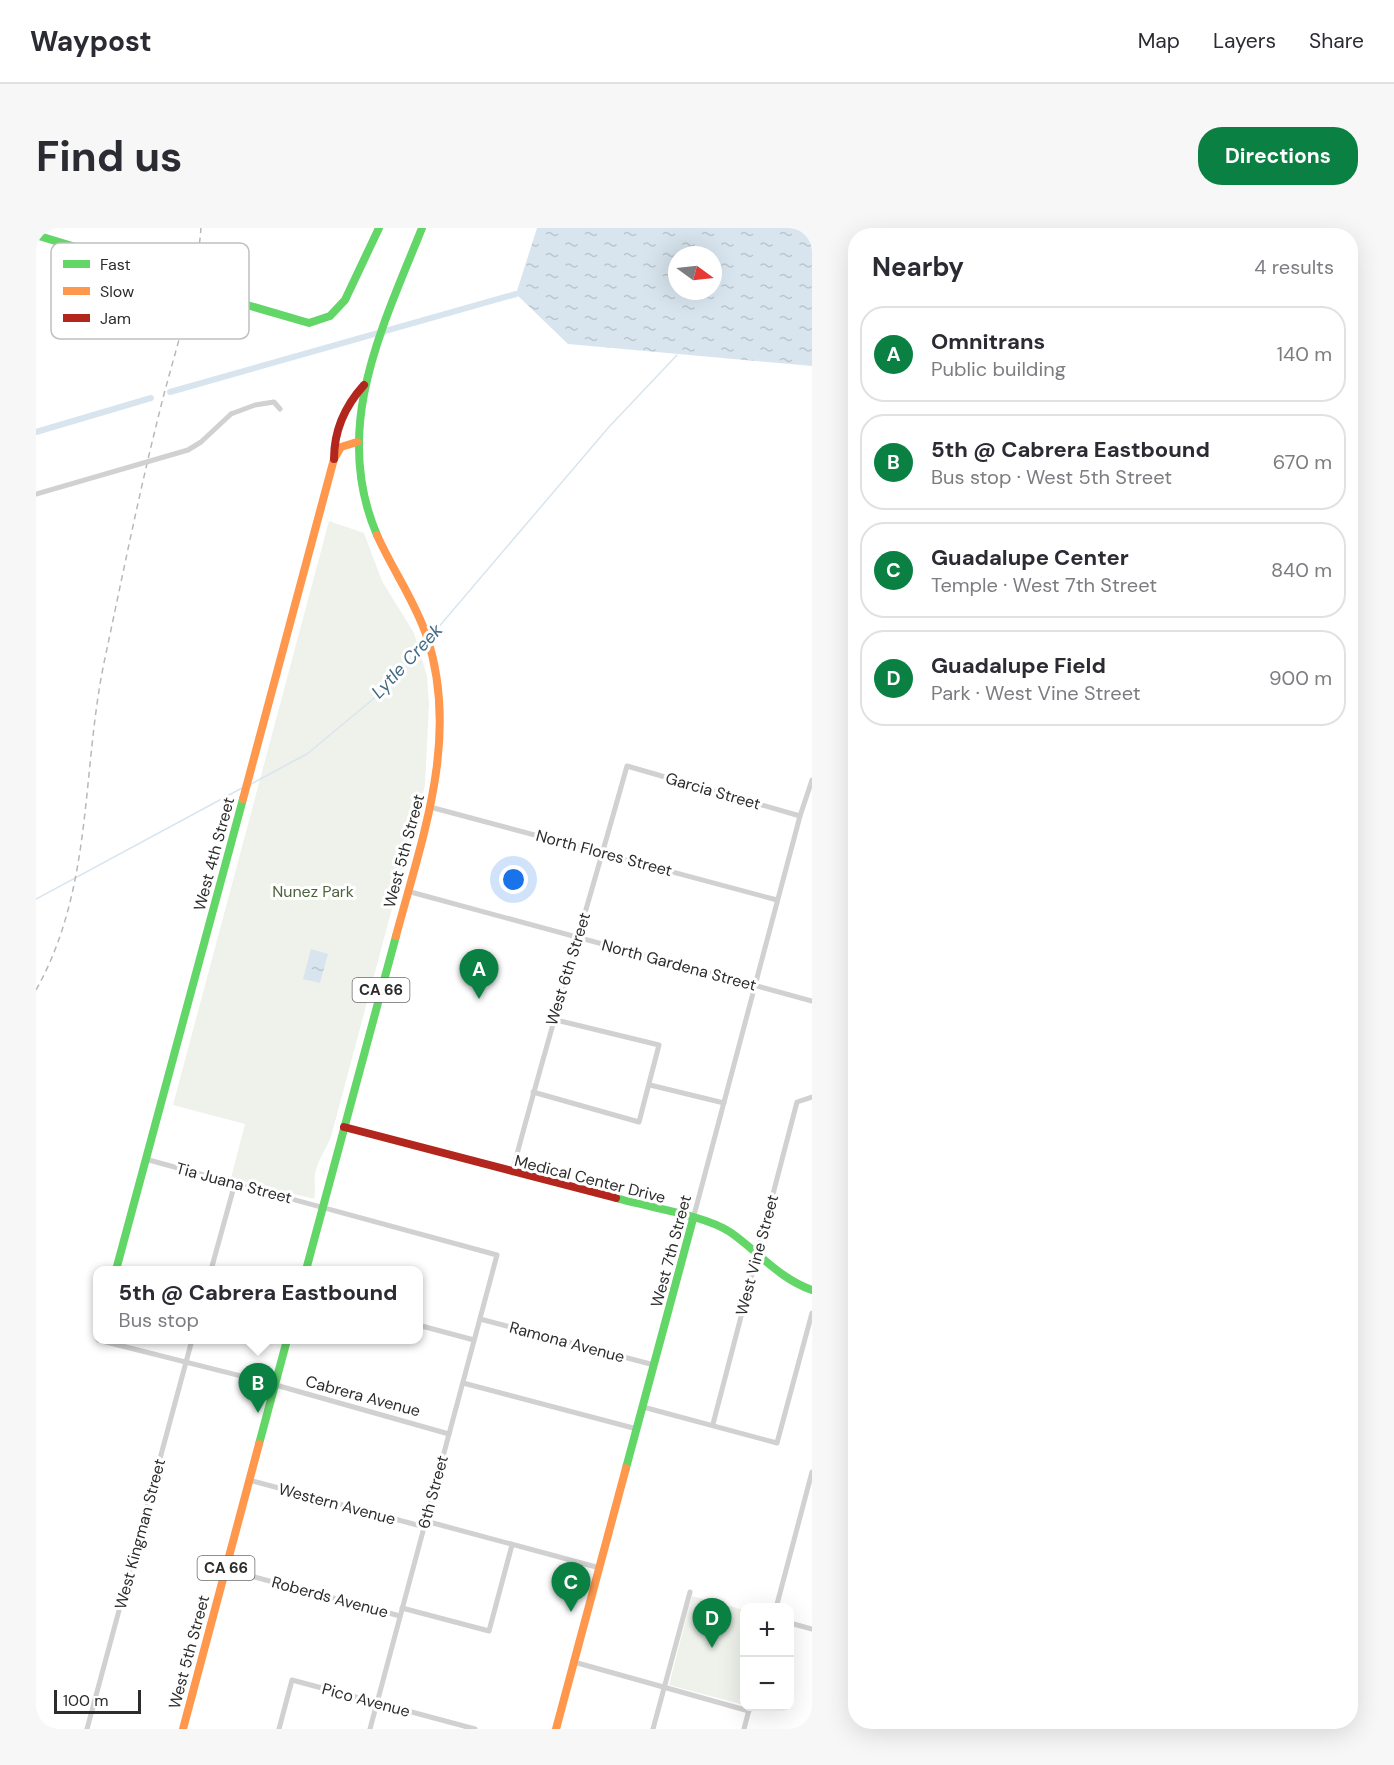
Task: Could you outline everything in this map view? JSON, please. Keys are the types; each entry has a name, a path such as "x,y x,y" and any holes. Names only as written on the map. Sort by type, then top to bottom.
{"street":[{"path":"249,306 309,323 330,316 345,300 379,228"},
{"name":"CA 66","path":"357,442 365,384 422,228"},
{"path":"36,235 62,243"},
{"name":"West 4th Street","path":"117,1266 251,772 333,459 333,446 352,397 365,384"},
{"path":"36,494 188,450 201,442 231,414 255,405 274,402 280,409"},
{"path":"333,459 341,447 357,442"},
{"name":"West 5th Street","path":"307,1266 438,776 442,732 442,711 435,664 416,611 388,561 368,514 358,467 357,442"},
{"name":"Garcia Street","path":"627,766 800,816"},
{"name":"West 6th Street","path":"512,1173 552,1019 579,938 627,766"},
{"name":"West 7th Street","path":"556,1729 777,900 812,780"},
{"name":"North Flores Street","path":"430,807 777,900"},
{"name":"North Gardena Street","path":"407,891 812,1001"},
{"path":"533,1092 639,1122 650,1085 659,1045 552,1019"},
{"path":"650,1085 724,1103"},
{"name":"West Vine Street","path":"713,1424 797,1102 812,1097"},
{"name":"Medical Center Drive","path":"344,1127 717,1225 731,1232 783,1279 812,1290"},
{"name":"Tia Juana Street","path":"145,1159 497,1255"},
{"path":"212,1266 235,1183"},
{"name":"6th Street","path":"370,1729 497,1255"},
{"path":"643,1407 777,1443 812,1313"},
{"name":"Ramona Avenue","path":"480,1319 654,1365"},
{"path":"423,1326 474,1340"},
{"name":"Cabrera Avenue","path":"113,1344 449,1434"},
{"name":"West Kingman Street","path":"87,1729 191,1344"},
{"name":"West 5th Street","path":"183,1729 286,1344"},
{"path":"463,1383 637,1429"},
{"path":"777,1603 812,1472"},
{"name":"Western Avenue","path":"249,1480 417,1525 433,1523 600,1568"},
{"name":"Roberds Avenue","path":"402,1608 489,1631 512,1545"},
{"name":"Roberds Avenue","path":"225,1569 400,1616"},
{"path":"653,1729 690,1592"},
{"path":"794,1624 812,1629"},
{"path":"574,1662 740,1706"},
{"name":"Pico Avenue","path":"279,1729 292,1680 475,1729"},
{"path":"744,1729 749,1711"}],"green space":[{"name":"Nunez Park","path":"329,521 364,533 382,581 414,633 427,676 429,704 425,785 332,1133 316,1168 314,1199 231,1178 245,1124 173,1105"},
{"path":"692,1596 740,1609 740,1704 669,1685"}],"water":[{"path":"537,228 812,228 812,366 568,344 516,294"},
{"path":"311,949 328,954 320,983 303,979"}],"waterway":[{"name":"Lytle Creek","path":"170,392 516,294"},
{"name":"Lytle Creek","path":"431,636 608,428 677,355"},
{"name":"Lytle Creek","path":"36,432 151,398"},
{"name":"Lytle Creek","path":"249,785 307,754 390,685 424,645"},
{"name":"Lytle Creek","path":"36,899 242,788"}],"railway":[{"path":"199,243 201,228"},
{"path":"36,990 55,951 68,910 77,869 105,658 130,538 179,339"}],"traffic: fast":[{"path":"249,306 309,323 330,316 345,300 379,228"},
{"path":"377,535 364,495 359,456 360,417 367,379 378,341 422,228"},
{"path":"36,235 62,243"},
{"path":"117,1266 243,799"},
{"path":"307,1266 396,936"},
{"path":"616,1198 691,1216 719,1226 730,1232 789,1279 812,1290"},
{"path":"626,1468 693,1219"},
{"path":"259,1444 286,1344"}],"traffic: slow":[{"path":"243,799 334,459 341,447 357,442"},
{"path":"377,535 427,637 436,675 440,713 439,750 434,788 396,936"},
{"path":"183,1729 259,1444"},
{"path":"556,1729 626,1468"}],"traffic: jam":[{"path":"334,459 336,439 342,419 351,401 364,385"},
{"path":"344,1127 616,1198"}],"place":[{"name":"Omnitrans","path":"479,999"},
{"name":"5th @ Cabrera Eastbound","path":"258,1413"},
{"name":"Guadalupe Center","path":"571,1612"},
{"name":"Guadalupe Field","path":"712,1648"}]}
